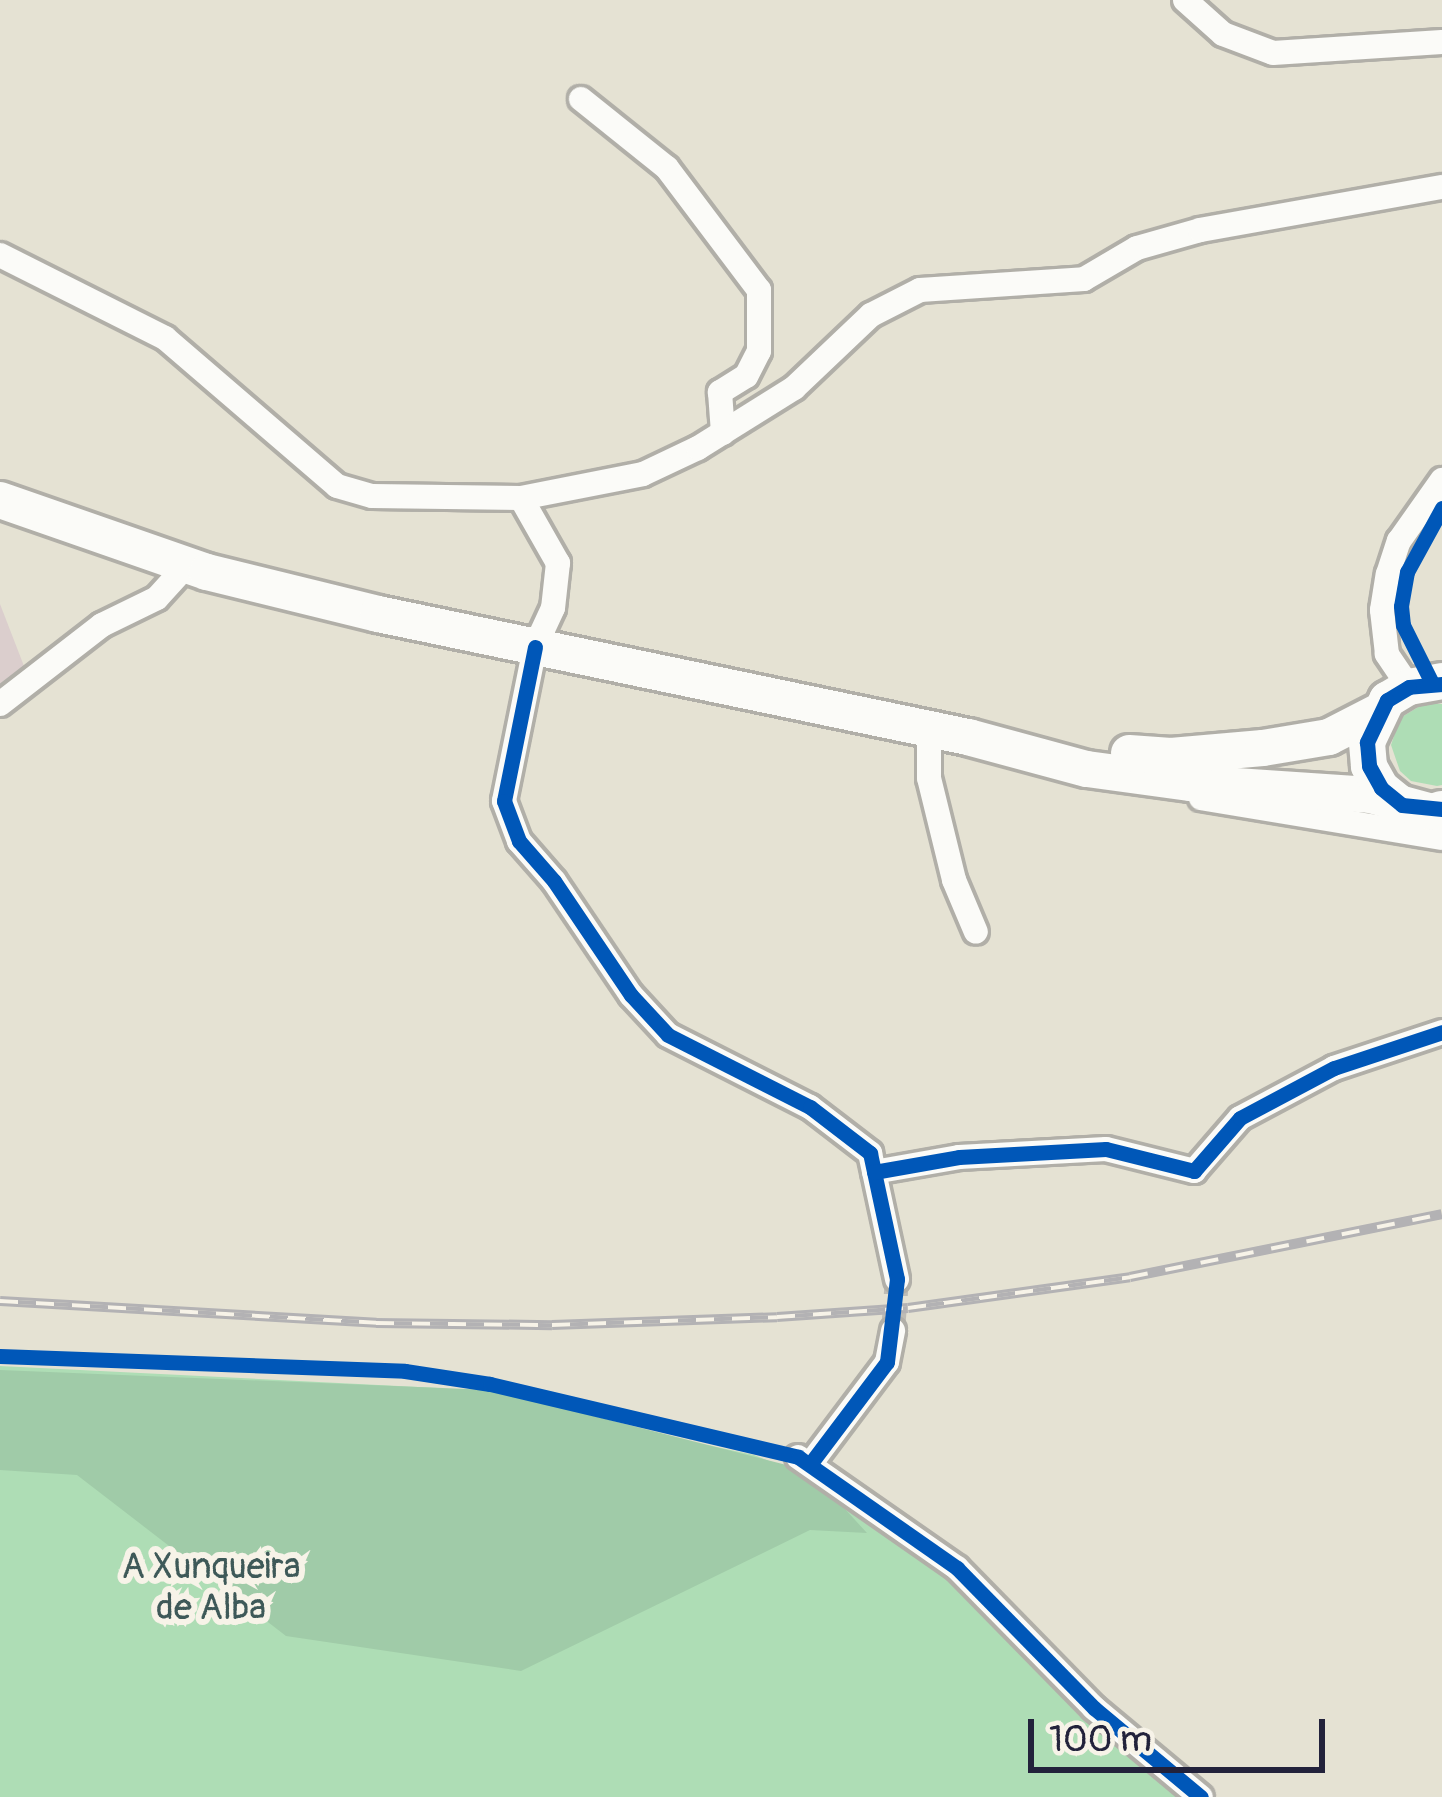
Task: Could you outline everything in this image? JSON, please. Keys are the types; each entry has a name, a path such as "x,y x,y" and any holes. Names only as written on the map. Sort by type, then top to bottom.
{"highway":[{"path":"0,500 186,566 535,647 968,737 1171,756 1329,737 1431,683"},
{"path":"1376,713 1367,742 1369,766 1381,788 1432,816"},
{"path":"968,737 1087,769 1370,796 1432,816"}],"street":[{"path":"1185,0 1223,34 1273,53 1442,42"},
{"path":"580,99 668,168 759,290 759,351 746,376 720,392 723,433"},
{"path":"0,255 165,338 337,486 372,496 521,498 643,474 723,433 794,388 871,315 920,290 1084,279 1137,248 1200,230 1442,187"},
{"path":"1431,683 1387,654 1382,610 1388,574 1407,527 1442,480"},
{"path":"521,498 557,563 553,608 535,647 504,801 519,841 668,1035 810,1107 870,1153 896,1279"},
{"path":"0,704 102,625 157,598 186,566"},
{"path":"929,730 929,778 954,880 976,932"},
{"path":"1168,780 1188,795 1432,816"},
{"path":"874,1172 959,1157 1106,1149 1194,1171 1240,1118 1334,1068 1442,1032"},
{"path":"892,1331 887,1362 804,1460 849,1498 957,1568 1094,1708 1201,1797"}],"shaded area":[{"path":"0,604 29,679 0,702"}],"green space":[{"path":"1425,703 1442,704 1442,785 1437,786 1411,781 1400,771 1391,745 1400,718"},
{"name":"A Xunqueira de Alba","path":"0,1366 438,1388 754,1455 810,1477 897,1531 904,1547 942,1567 1199,1797 0,1797"},
{"path":"0,1370 491,1390 810,1471 867,1533 810,1530 521,1671 286,1636 77,1475 0,1470"}],"tunnel":[{"path":"893,1331 897,1279"}],"railway":[{"path":"0,1301 376,1323 552,1325 777,1317 908,1308 1130,1277 1442,1214"}],"cycle path":[{"path":"1432,683 1403,625 1401,606 1407,572 1442,508"},
{"path":"535,647 504,801 519,841 554,881 631,995 668,1035 810,1107 870,1153 897,1279 887,1362 811,1463"},
{"path":"1442,684 1409,687 1387,700 1367,742 1369,766 1381,788 1402,805 1442,809"},
{"path":"874,1172 959,1157 1106,1149 1194,1171 1240,1118 1334,1068 1442,1032"},
{"path":"0,1356 405,1371 490,1384 798,1457 957,1568 1094,1708 1201,1797"}]}
